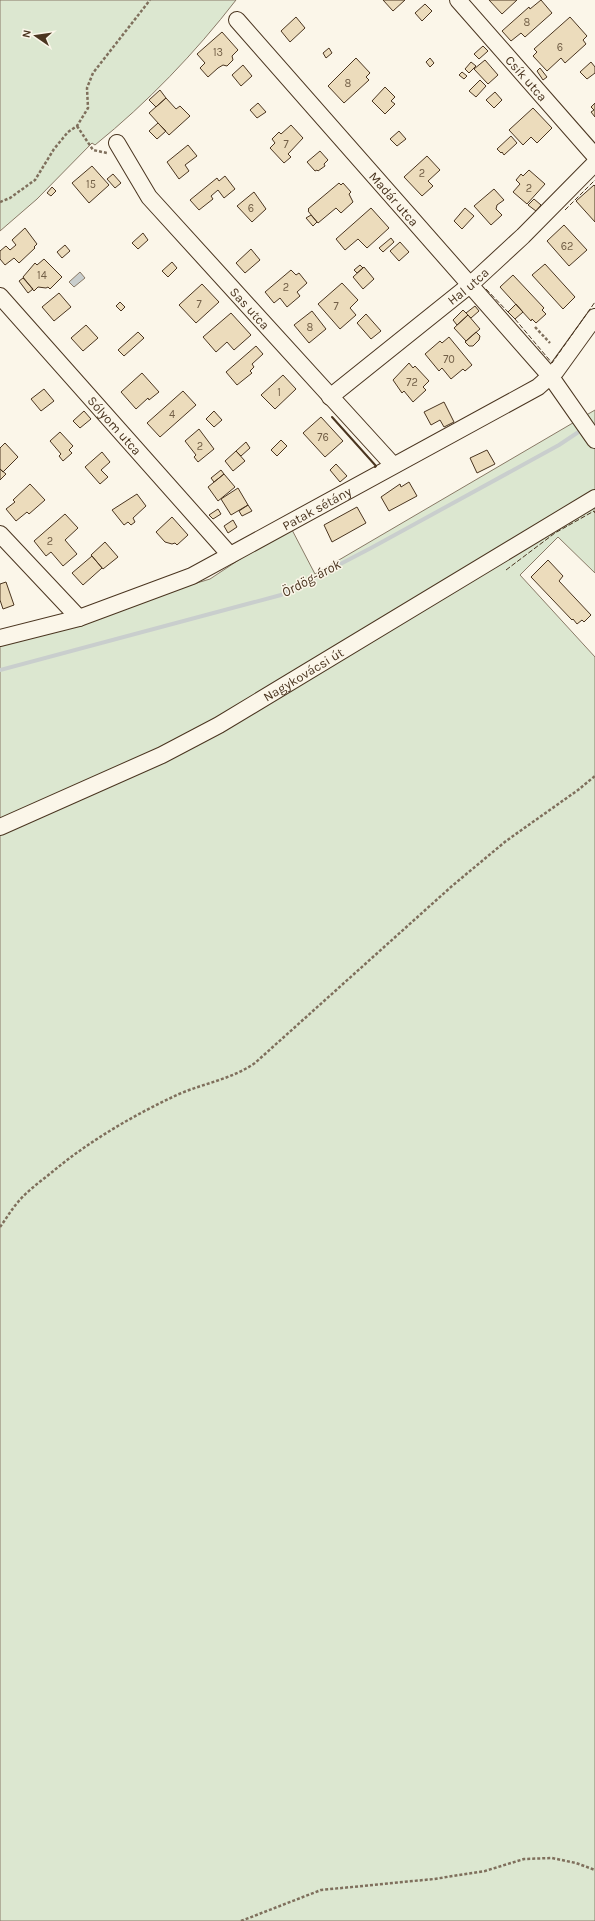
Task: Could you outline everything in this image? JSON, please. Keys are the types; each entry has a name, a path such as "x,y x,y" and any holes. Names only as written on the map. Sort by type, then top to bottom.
{"street":[{"name":"Csík utca","path":"458,0 595,156"},
{"name":"Madár utca","path":"237,20 471,284 551,377 595,440"},
{"name":"Sas utca","path":"117,143 149,196 393,466"},
{"name":"Hal utca","path":"330,397 471,284 523,236 595,163"},
{"name":"Sólyom utca","path":"0,296 230,555"},
{"name":"Patak sétány","path":"0,638 80,618 192,576 538,388 551,377 595,317"},
{"name":"Nagykovácsi út","path":"0,827 162,755 219,725 595,498"},
{"path":"0,534 80,618"}],"path":[{"path":"0,202 10,198 36,180 54,149 68,132 76,126 88,108 87,88 93,73 150,0"},
{"path":"76,126 93,150 106,153 117,143"},
{"path":"535,327 550,343"},
{"path":"0,1227 18,1202 71,1156 146,1110 204,1084 228,1078 255,1063 452,886 506,841 578,790 595,776"},
{"path":"241,1921 321,1890 434,1879 485,1871 524,1860 552,1858 576,1862 595,1870"}],"green space":[{"path":"0,0 236,0 204,39 152,95 95,145 92,143 37,199 0,231"},
{"path":"595,410 595,573 558,537 520,575 595,657 595,1921 0,1921 0,642 210,579 290,526 315,574"}],"shaded area":[{"path":"80,272 85,278 74,287 69,282"}],"building":[{"path":"383,0 405,0 393,11"},
{"path":"489,0 517,0 502,14"},
{"path":"541,0 552,13 525,37 521,33 511,41 502,31 529,7 530,9"},
{"path":"425,4 432,11 422,21 415,13"},
{"path":"296,17 305,28 290,42 281,31"},
{"path":"570,17 587,36 583,40 586,44 565,63 561,58 547,71 533,56 537,52 534,49"},
{"path":"222,32 238,50 232,56 233,60 227,66 223,65 208,77 200,68 205,63 197,54"},
{"path":"483,46 488,51 479,59 474,54"},
{"path":"329,48 332,53 326,58 323,53"},
{"path":"356,58 370,73 366,77 369,80 344,103 328,86"},
{"path":"430,58 434,63 430,67 426,62"},
{"path":"485,60 498,75 488,84 474,69"},
{"path":"471,62 476,66 469,73 465,69"},
{"path":"591,62 595,67 595,73 587,79 580,72"},
{"path":"243,65 252,76 241,86 232,75"},
{"path":"540,68 547,77 543,80 537,71"},
{"path":"462,72 467,76 464,79 459,75"},
{"path":"480,80 486,86 476,97 469,91"},
{"path":"385,87 395,97 391,101 395,104 385,114 372,101"},
{"path":"160,90 166,98 156,107 149,100"},
{"path":"495,92 502,100 494,108 486,100"},
{"path":"166,98 176,109 180,106 190,116 169,135 149,113"},
{"path":"258,103 266,112 257,118 250,110"},
{"path":"595,103 595,117 591,112 594,110 591,107"},
{"path":"533,108 552,128 537,143 531,137 523,145 509,130"},
{"path":"158,123 166,131 157,139 149,131"},
{"path":"291,125 303,138 288,154 291,157 284,163 270,148 275,143 272,139 279,132 281,134"},
{"path":"399,131 406,139 397,146 390,139"},
{"path":"511,136 517,143 504,155 497,149"},
{"path":"188,145 197,156 185,165 189,171 179,179 167,162"},
{"path":"320,151 328,160 324,164 325,166 318,171 315,171 307,162"},
{"path":"427,156 440,170 428,181 433,186 422,196 404,177"},
{"path":"92,166 109,185 89,203 72,183"},
{"path":"529,170 545,184 527,204 513,192 520,184 516,180 521,174 523,176"},
{"path":"113,174 121,183 115,188 107,179"},
{"path":"225,176 235,189 224,198 218,190 211,196 213,199 199,210 190,200 217,178 219,181"},
{"path":"339,183 341,185 343,183 351,192 349,194 353,202 341,213 336,208 318,223 308,209"},
{"path":"594,185 595,186 595,222 576,201"},
{"path":"52,187 56,191 51,196 47,193"},
{"path":"494,189 504,200 497,205 496,209 502,215 491,225 474,206"},
{"path":"254,192 266,209 252,222 237,206"},
{"path":"534,199 541,205 536,211 528,205"},
{"path":"371,208 389,228 367,248 358,239 345,250 336,239"},
{"path":"465,208 474,216 462,229 454,221"},
{"path":"311,215 317,222 313,226 306,218"},
{"path":"564,225 587,250 569,266 547,241"},
{"path":"25,228 37,244 34,247 35,248 19,263 14,258 5,265 0,259 0,251 6,246 10,250 16,245 12,240"},
{"path":"143,233 148,240 138,249 132,243"},
{"path":"391,238 394,242 383,252 379,248"},
{"path":"400,242 409,252 399,261 390,251"},
{"path":"65,245 70,251 62,258 57,252"},
{"path":"251,249 260,260 245,273 236,263"},
{"path":"44,259 62,277 50,289 48,287 38,287 34,291 23,277 35,263 37,265"},
{"path":"172,262 177,268 168,277 162,271"},
{"path":"545,264 575,297 563,309 532,275"},
{"path":"360,265 363,268 357,273 354,270"},
{"path":"364,267 374,279 363,289 353,277"},
{"path":"291,270 296,275 299,273 307,283 297,292 300,296 287,307 280,298 274,303 265,292"},
{"path":"513,275 544,308 542,310 546,314 536,323 532,319 531,321 500,287"},
{"path":"23,278 33,289 28,293 19,281"},
{"path":"342,283 358,300 350,308 356,315 340,329 318,304"},
{"path":"202,284 219,302 196,323 179,305"},
{"path":"59,293 71,307 54,321 42,307"},
{"path":"120,302 125,307 121,311 116,306"},
{"path":"516,304 523,312 515,319 508,312"},
{"path":"475,306 479,311 471,318 466,313"},
{"path":"463,310 468,315 457,325 453,320"},
{"path":"312,311 326,329 309,343 294,325"},
{"path":"231,313 251,335 234,350 227,342 216,352 203,337"},
{"path":"366,314 381,331 371,339 357,323"},
{"path":"468,315 480,329 466,341 454,328"},
{"path":"86,325 98,338 83,351 71,338"},
{"path":"138,332 144,338 124,356 118,350"},
{"path":"476,332 480,336 479,340 473,346 469,346 465,342"},
{"path":"449,337 472,365 465,371 463,369 451,379 442,368 439,371 425,354 440,341 442,343"},
{"path":"256,346 263,354 252,364 254,367 250,371 252,373 237,385 226,372"},
{"path":"409,363 413,368 415,366 429,381 423,387 426,390 413,402 404,391 402,393 393,380"},
{"path":"142,373 159,392 149,400 148,398 136,409 121,392"},
{"path":"283,375 296,389 275,409 261,395"},
{"path":"44,389 54,401 41,411 31,399"},
{"path":"183,391 196,405 160,437 147,423"},
{"path":"444,402 454,422 444,427 440,420 431,425 424,412"},
{"path":"84,411 91,419 80,428 73,421"},
{"path":"214,411 222,420 214,427 206,419"},
{"path":"321,417 343,441 325,457 303,433"},
{"path":"199,429 214,449 198,462 194,457 196,455 185,441"},
{"path":"60,432 73,446 69,450 72,453 63,461 59,456 61,454 50,441"},
{"path":"281,440 287,446 277,456 271,450"},
{"path":"246,442 250,448 241,456 236,451"},
{"path":"5,443 18,457 3,472 0,469 0,448"},
{"path":"487,450 495,464 477,473 470,458"},
{"path":"236,451 245,461 233,471 225,461"},
{"path":"102,452 110,462 101,470 108,477 100,484 85,467"},
{"path":"336,464 347,476 340,482 330,470"},
{"path":"0,469 6,474 0,480"},
{"path":"221,470 224,474 214,482 211,478"},
{"path":"224,474 235,487 218,501 208,487"},
{"path":"409,482 417,496 389,511 381,497 400,484 401,487"},
{"path":"30,484 45,500 29,514 27,512 16,521 6,509 15,502 13,500"},
{"path":"238,488 248,505 231,515 221,499"},
{"path":"137,494 146,506 133,518 135,522 131,525 128,522 124,525 112,510"},
{"path":"248,505 252,511 242,516 239,511"},
{"path":"357,507 366,523 332,542 324,525"},
{"path":"218,509 221,514 213,519 209,515"},
{"path":"65,514 78,528 65,540 77,554 63,566 51,552 46,556 34,541"},
{"path":"172,517 188,535 177,545 175,543 172,544 165,542 156,532"},
{"path":"233,520 237,527 228,533 224,526"},
{"path":"105,542 118,557 103,569 91,555"},
{"path":"92,556 102,568 83,585 72,573"},
{"path":"548,560 563,576 559,581 591,615 584,622 582,620 577,624 573,619 572,620 531,577"},
{"path":"6,582 14,605 3,609 0,600 0,584"}],"waterway":[{"name":"Ördög-árok","path":"0,670 281,595 371,548 559,445 583,429"}],"fence":[{"path":"565,210 595,180"},
{"path":"486,289 508,312"},
{"path":"515,319 552,363 595,302"},
{"path":"506,570 555,533 594,511 595,513"}],"wall":[{"path":"332,417 376,466 375,467"}]}
